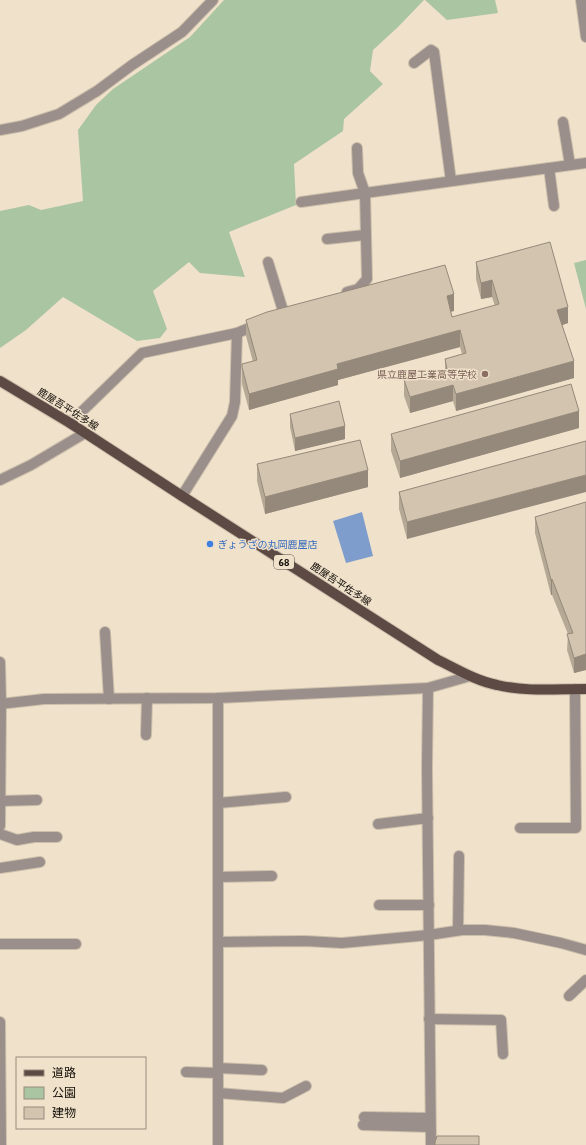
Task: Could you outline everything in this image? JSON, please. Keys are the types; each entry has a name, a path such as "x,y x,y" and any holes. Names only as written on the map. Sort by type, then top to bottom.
{"main road":[{"name":"鹿屋吾平佐多線","path":"0,381 70,423 426,653 470,676 496,685 522,690 586,689"}],"street":[{"path":"0,130 22,126 59,114 97,91 182,32 213,0"},
{"path":"581,0 586,37"},
{"path":"414,63 431,50 434,52 451,181"},
{"path":"563,122 570,165"},
{"path":"338,295 358,289 366,278 365,193 358,173 357,148"},
{"path":"301,202 586,163"},
{"path":"549,168 554,206"},
{"path":"327,239 365,235"},
{"path":"70,423 142,353 237,333 280,316 268,262"},
{"path":"182,496 232,416 235,402 237,333"},
{"path":"0,480 31,465 85,433"},
{"path":"105,632 109,698"},
{"path":"0,662 0,826"},
{"path":"0,704 44,699 218,698 428,688 470,676"},
{"path":"428,688 427,768 431,1145"},
{"path":"520,828 576,828 575,689"},
{"path":"146,735 147,698"},
{"path":"218,698 218,1145"},
{"path":"218,803 286,797"},
{"path":"0,801 37,800"},
{"path":"378,824 428,818"},
{"path":"0,834 17,840 34,837 56,837"},
{"path":"458,930 459,856"},
{"path":"0,868 40,862"},
{"path":"219,877 272,876"},
{"path":"379,905 429,905"},
{"path":"219,942 305,941 342,943 429,935 458,930 485,930 514,933 561,942 586,950"},
{"path":"0,944 76,944"},
{"path":"569,996 586,980"},
{"path":"429,1018 502,1020 503,1054"},
{"path":"0,1022 1,1145"},
{"path":"186,1072 262,1070"},
{"path":"218,1093 283,1098 306,1086"},
{"path":"363,1121 430,1122"}],"green space":[{"path":"224,0 424,0 373,50 370,71 383,84 344,119 343,131 294,164 296,205 229,232 245,277 200,273 189,262 153,291 167,329 160,338 137,341 63,297 26,330 0,348 0,211 29,205 41,210 83,201 78,130 96,105 113,89 190,37"},
{"path":"425,0 495,0 498,13 447,20"},
{"path":"586,260 586,309 574,263"}],"water":[{"path":"362,512 373,556 346,563 333,521"}],"building":[{"path":"550,242 568,307 557,310 574,361 456,394 453,385 410,397 404,380 447,369 445,359 466,353 460,330 337,364 338,369 249,394 242,364 257,360 246,320 267,312 445,265 454,294 447,296 452,317 499,304 492,280 481,283 476,262"},
{"path":"571,384 579,411 400,461 391,434"},
{"path":"339,401 345,426 295,438 290,414"},
{"path":"360,440 368,470 265,497 257,464"},
{"path":"586,441 586,475 407,522 399,492"},
{"path":"586,502 586,654 574,658 567,634 573,633 552,579 551,580 535,517"},
{"path":"437,1136 479,1136 479,1145 435,1145"}],"place":[{"name":"県立鹿屋工業高等学校","path":"485,374"},
{"name":"ぎょうざの丸岡鹿屋店","path":"210,544"}]}
